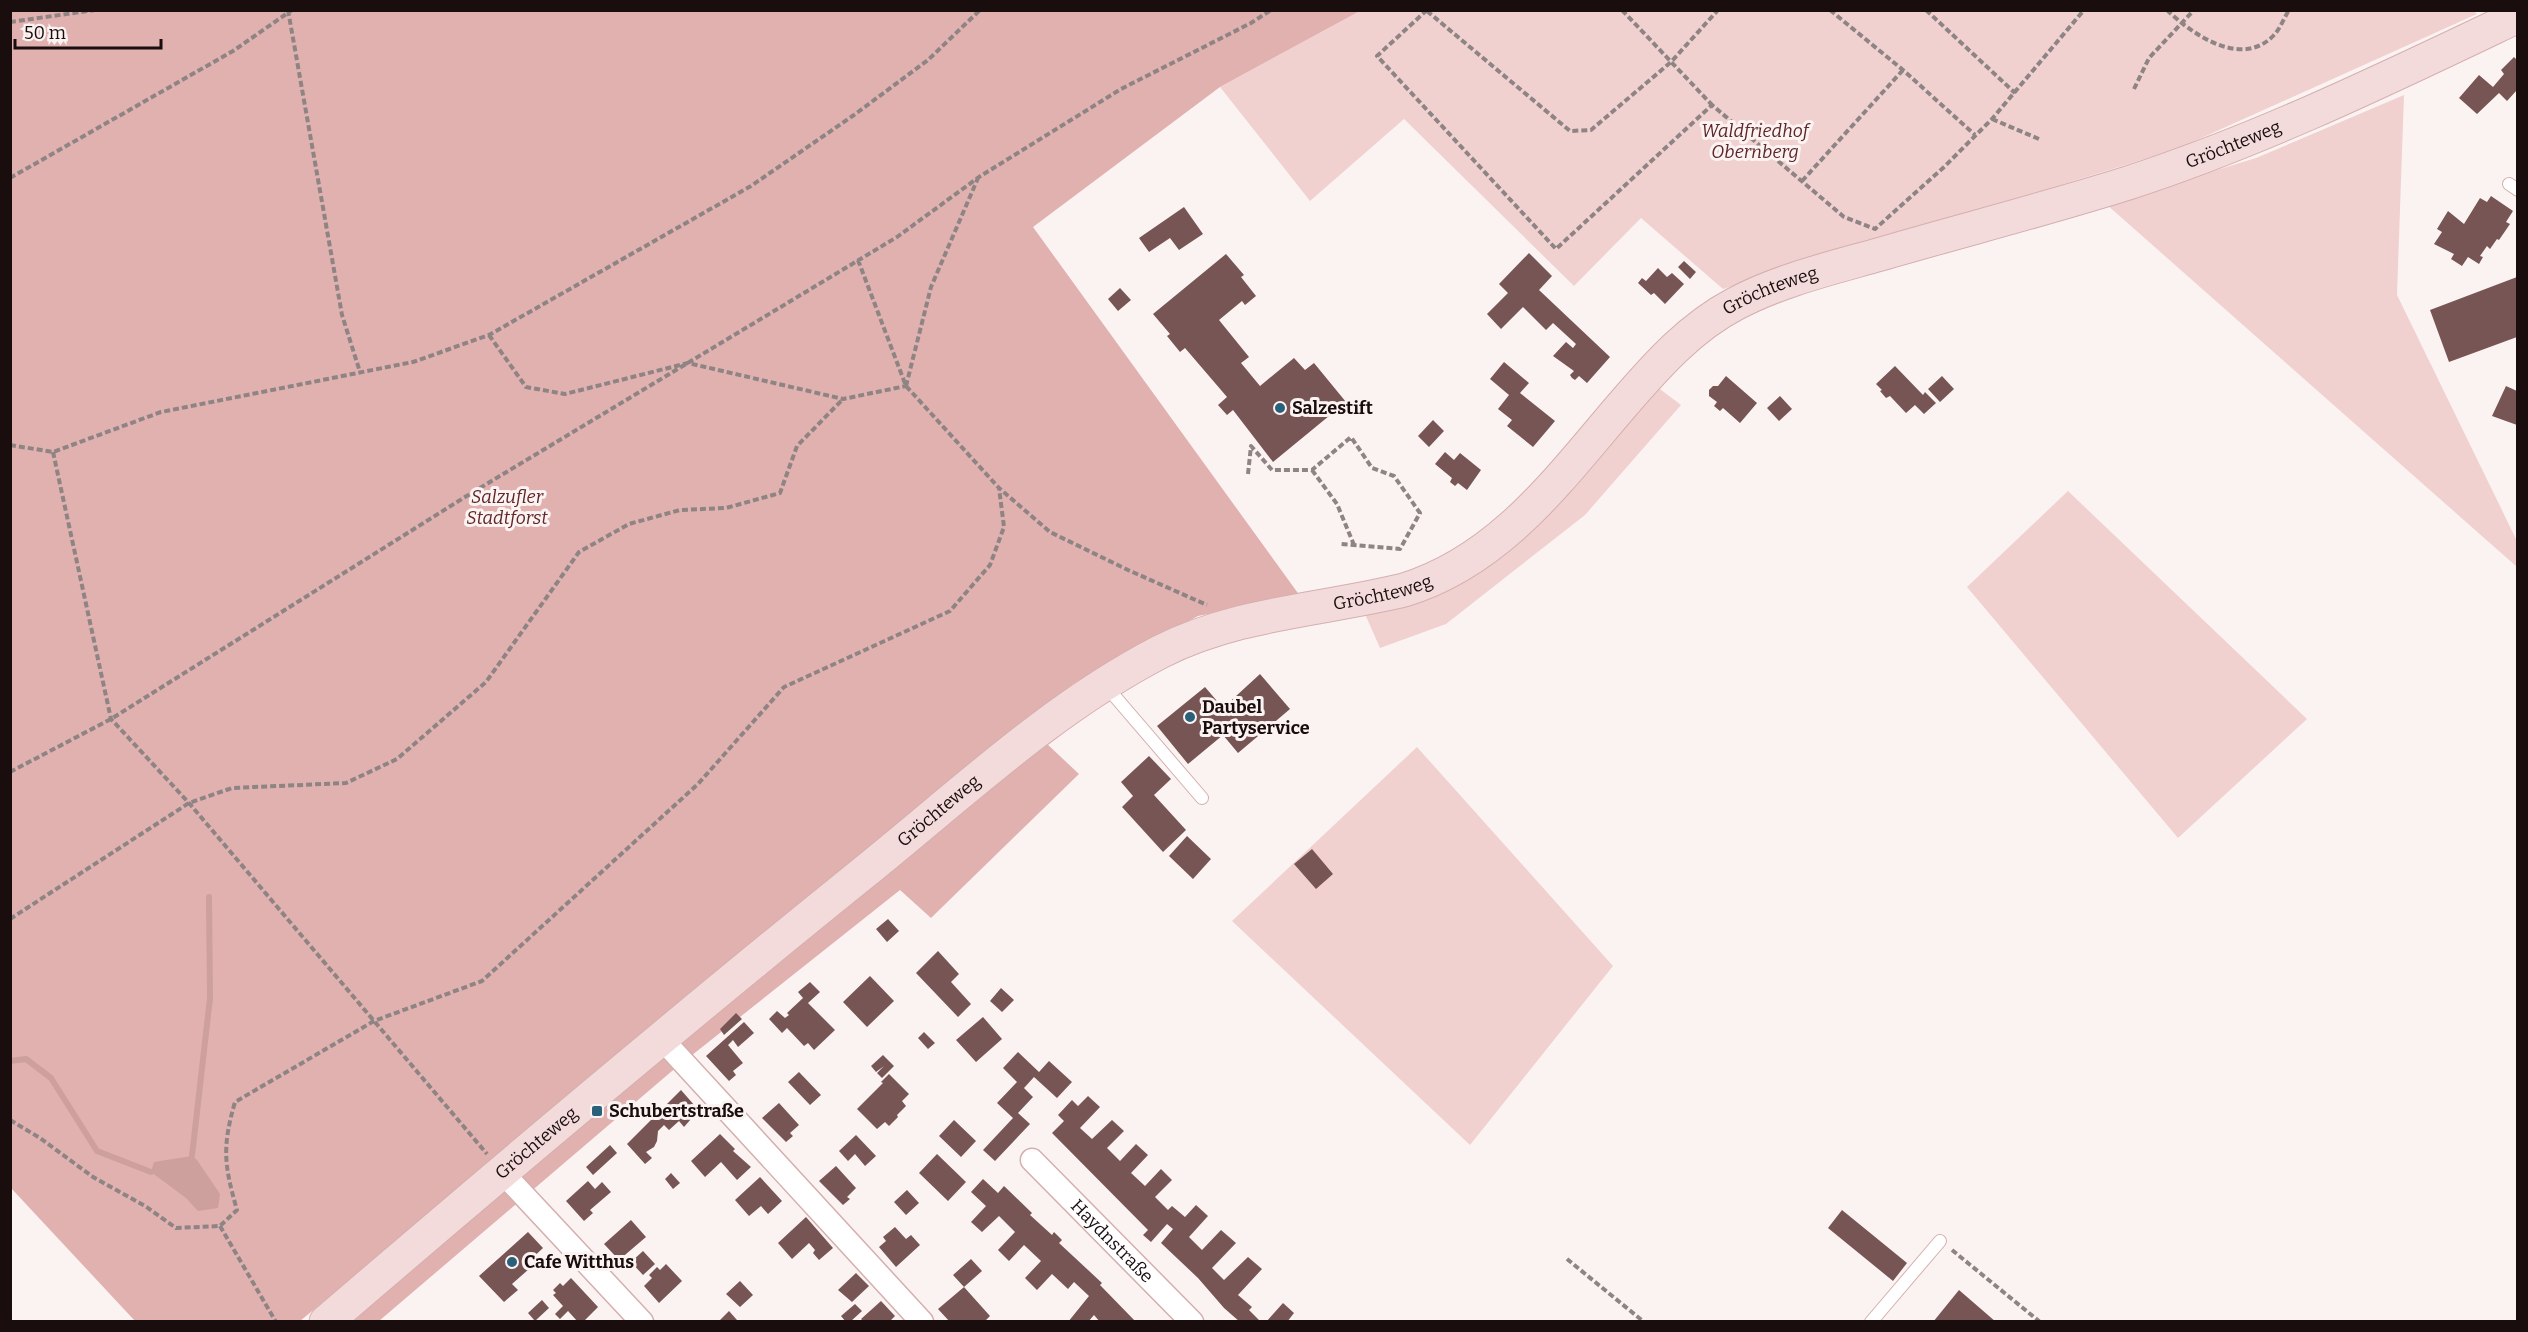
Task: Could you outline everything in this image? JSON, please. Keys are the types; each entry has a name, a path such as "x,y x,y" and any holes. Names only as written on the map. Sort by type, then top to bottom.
{"street":[{"name":"Gröchteweg","path":"327,1321 501,1171 661,1038 1007,756 1084,697 1160,652 1201,633 1225,626 1404,590 1426,583 1463,565 1510,530 1533,508 1645,379 1676,348 1722,312 1783,284 2126,183 2194,160 2298,119 2517,16"},
{"path":"661,1038 922,1322"},
{"name":"Haydnstraße","path":"1032,1160 1192,1322"},
{"path":"501,1171 642,1322"}],"lane":[{"path":"1104,684 1202,798"},
{"path":"1871,1322 1940,1241"}],"path":[{"path":"10,22 95,10"},
{"path":"10,445 53,452 161,412 413,362 489,335 751,186 854,116 918,67 980,10"},
{"path":"10,772 111,719 465,497 897,237 979,177 1121,89 1251,23 1271,10"},
{"path":"1622,10 1712,105 1844,217 1875,229 1943,168 1992,119 2085,10"},
{"path":"1712,105 1556,249 1377,56 1427,11 1570,131 1591,130 1671,62 1718,10"},
{"path":"1830,10 1903,70 1975,135"},
{"path":"1926,10 2016,93"},
{"path":"2167,10 2181,24 2204,40 2229,48 2256,48 2275,35 2289,10"},
{"path":"2134,89 2149,58 2194,10"},
{"path":"10,178 233,51 290,11 342,315 360,372"},
{"path":"1802,181 1903,70"},
{"path":"1992,119 2039,139"},
{"path":"906,386 931,287 979,177"},
{"path":"858,260 906,386 999,488 1050,532 1208,605 1225,626"},
{"path":"489,335 526,387 565,394 688,363 843,399 906,386"},
{"path":"10,919 189,803 232,788 346,783 397,759 486,682 579,552 629,524 680,510 726,508 780,493 797,446 843,399"},
{"path":"1248,474 1251,446 1272,470 1312,470 1352,436 1372,468 1394,476 1420,513 1400,549 1341,544"},
{"path":"53,452 111,719 189,803 501,1171"},
{"path":"1312,470 1337,504 1354,545"},
{"path":"10,1120 40,1137 93,1178 145,1206 177,1228 220,1226 237,1210 226,1174 226,1134 235,1102 374,1022 482,981 698,784 784,687 950,611 990,565 1004,527 999,488"},
{"path":"220,1226 276,1322"},
{"path":"1940,1241 2040,1322"},
{"path":"1567,1258 1644,1322"}],"green space":[{"name":"Waldfriedhof Obernberg","path":"2473,10 2477,14 2177,149 1723,289 1641,218 1574,286 1404,119 1310,201 1220,87 1360,11"},
{"name":"Salzufler Stadtforst","path":"11,11 1360,11 1220,87 1033,227 1300,596 1198,616 1073,684 300,1321 135,1321 11,1188"},
{"path":"2404,95 2397,295 2517,541 2517,567 2106,204 2256,158"},
{"path":"1652,383 1681,405 1585,515 1446,624 1380,648 1361,605 1434,590"},
{"path":"2068,491 2307,719 2178,838 1967,587"},
{"path":"1046,743 1079,774 931,918 900,890 672,1071 379,1321 347,1322 648,1061"},
{"path":"1417,747 1613,966 1470,1145 1232,921"}],"shaded area":[{"path":"192,1156 220,1194 218,1208 198,1211 186,1198 151,1172 154,1162"}],"building":[{"path":"2514,57 2517,60 2517,90 2507,101 2499,93 2477,114 2459,98 2479,75 2493,87 2504,74 2501,70"},
{"path":"2491,196 2513,211 2506,222 2510,224 2490,249 2487,246 2480,256 2483,257 2479,264 2468,257 2462,266 2451,259 2454,254 2434,244 2442,232 2437,229 2448,211 2464,224 2480,198 2487,202"},
{"path":"1184,207 1203,234 1179,250 1170,238 1149,252 1139,238"},
{"path":"1529,253 1552,276 1539,290 1610,357 1587,383 1579,376 1575,380 1572,378 1570,375 1574,371 1553,356 1566,342 1573,348 1576,344 1553,323 1546,330 1523,307 1501,329 1487,314 1508,293 1499,284"},
{"path":"1226,254 1244,275 1241,277 1256,296 1245,305 1242,301 1219,320 1249,357 1241,363 1260,386 1294,358 1305,370 1314,363 1346,402 1273,462 1233,410 1227,415 1218,405 1227,397 1185,348 1180,352 1167,336 1170,334 1153,314"},
{"path":"1684,261 1696,272 1690,279 1678,267"},
{"path":"1658,268 1667,277 1672,273 1684,284 1665,304 1654,293 1651,295 1638,283 1642,278 1646,281"},
{"path":"2517,277 2517,337 2449,362 2430,310"},
{"path":"1120,288 1131,300 1118,311 1108,299"},
{"path":"1504,362 1529,383 1520,393 1555,421 1533,447 1507,426 1512,420 1498,409 1509,395 1490,379"},
{"path":"1895,366 1923,395 1925,392 1936,403 1924,414 1915,405 1906,413 1890,396 1886,398 1880,391 1882,390 1876,384"},
{"path":"1726,376 1757,403 1740,423 1723,408 1720,411 1714,406 1717,402 1709,396 1709,390 1713,386 1718,386"},
{"path":"1942,376 1954,389 1940,402 1928,389"},
{"path":"2506,386 2517,391 2517,425 2492,416"},
{"path":"1780,396 1792,409 1779,421 1767,408"},
{"path":"1433,420 1444,431 1429,447 1418,436"},
{"path":"1445,452 1454,460 1460,453 1481,470 1467,490 1458,483 1455,486 1450,482 1452,478 1435,464"},
{"path":"1260,674 1290,709 1238,753 1223,735 1188,764 1157,726 1205,687 1223,708"},
{"path":"1149,756 1171,779 1154,795 1186,830 1163,852 1122,807 1133,796 1121,782"},
{"path":"1187,836 1211,859 1193,879 1169,856"},
{"path":"1312,849 1333,874 1316,889 1294,864"},
{"path":"888,919 899,931 887,942 876,929"},
{"path":"938,951 959,974 951,982 971,1004 958,1017 916,973"},
{"path":"870,976 894,1001 867,1027 843,1002"},
{"path":"810,982 820,992 808,1003 835,1030 814,1050 808,1043 804,1046 787,1028 782,1033 769,1019 777,1011 785,1018 789,1015 787,1013 803,998 798,992"},
{"path":"1001,988 1014,1000 1002,1012 990,1001"},
{"path":"736,1013 742,1019 724,1035 720,1029"},
{"path":"983,1017 1002,1039 976,1062 956,1040"},
{"path":"744,1022 754,1033 738,1047 733,1040 728,1045 743,1063 733,1071 736,1075 729,1081 706,1056"},
{"path":"924,1032 935,1043 928,1049 918,1038"},
{"path":"1018,1052 1039,1072 1049,1061 1072,1082 1057,1098 1034,1077 1024,1088 1033,1097 1018,1113 1030,1124 995,1161 983,1150 1013,1118 997,1103 1017,1082 1003,1068"},
{"path":"883,1055 894,1066 882,1078 877,1073 884,1066 876,1072 871,1066"},
{"path":"799,1072 821,1095 810,1105 788,1082"},
{"path":"889,1074 909,1094 902,1101 906,1106 897,1115 898,1117 889,1126 885,1122 877,1129 857,1109"},
{"path":"681,1090 695,1106 686,1114 691,1119 684,1127 679,1121 669,1130 664,1125 658,1131 654,1147 646,1152 652,1158 645,1164 627,1144"},
{"path":"1088,1096 1100,1107 1080,1128 1092,1139 1112,1120 1124,1131 1107,1148 1120,1161 1136,1144 1148,1155 1131,1173 1145,1186 1161,1169 1172,1180 1155,1197 1168,1210 1172,1206 1185,1217 1196,1205 1208,1216 1189,1237 1202,1250 1221,1230 1236,1243 1212,1268 1224,1280 1248,1257 1262,1269 1238,1295 1252,1307 1249,1310 1261,1322 1240,1322 1161,1243 1173,1229 1167,1224 1151,1242 1143,1235 1148,1230 1052,1133 1064,1121 1058,1115 1072,1100 1078,1106"},
{"path":"779,1103 799,1125 790,1133 793,1136 786,1142 762,1118"},
{"path":"954,1120 976,1141 961,1157 939,1136"},
{"path":"720,1134 735,1149 733,1151 751,1167 737,1180 721,1162 705,1177 691,1161"},
{"path":"856,1135 876,1156 865,1166 855,1154 848,1161 839,1151"},
{"path":"610,1145 617,1153 593,1175 586,1167"},
{"path":"937,1154 966,1182 948,1201 919,1173"},
{"path":"836,1166 856,1188 847,1197 850,1199 843,1205 819,1181"},
{"path":"671,1173 680,1183 673,1189 665,1179"},
{"path":"760,1177 782,1201 768,1214 761,1206 749,1216 735,1200"},
{"path":"983,1179 998,1193 1004,1186 1032,1213 1030,1215 1052,1235 1054,1232 1062,1240 1059,1243 1102,1283 1100,1285 1136,1322 1100,1322 1094,1315 1088,1322 1068,1322 1089,1296 1074,1282 1068,1289 1052,1274 1037,1290 1025,1278 1041,1261 1024,1245 1009,1261 998,1250 1015,1232 999,1216 982,1232 971,1222 986,1206 971,1192"},
{"path":"588,1181 595,1189 602,1182 611,1192 590,1210 593,1213 584,1221 566,1201"},
{"path":"907,1190 919,1203 906,1215 894,1202"},
{"path":"1842,1210 1907,1263 1893,1281 1828,1228"},
{"path":"806,1217 833,1248 819,1260 809,1243 792,1259 778,1243"},
{"path":"631,1220 646,1237 619,1260 604,1244"},
{"path":"895,1227 906,1239 911,1235 920,1245 896,1267 879,1247 886,1241 883,1237"},
{"path":"528,1232 543,1248 525,1265 529,1269 512,1284 518,1290 504,1302 479,1276"},
{"path":"643,1251 655,1264 643,1275 631,1262"},
{"path":"971,1259 982,1271 964,1287 953,1275"},
{"path":"666,1264 682,1281 659,1303 644,1286 652,1278 649,1275 657,1267 660,1270"},
{"path":"856,1273 869,1286 852,1302 838,1290"},
{"path":"571,1278 598,1307 583,1322 578,1322 568,1311 560,1319 555,1314 563,1306 553,1295 556,1293 553,1290 560,1283 563,1286"},
{"path":"740,1281 753,1295 740,1307 726,1294"},
{"path":"964,1287 990,1316 984,1322 950,1322 938,1309"},
{"path":"1959,1290 1996,1322 1933,1322"},
{"path":"542,1300 549,1308 535,1321 528,1313"},
{"path":"881,1301 895,1316 889,1322 864,1322 861,1319"},
{"path":"1283,1303 1294,1313 1287,1322 1266,1322"},
{"path":"855,1304 862,1311 850,1322 846,1322 841,1316"},
{"path":"729,1311 737,1320 718,1322"}],"waterway":[{"path":"192,1156 210,998 209,897"},
{"path":"10,1061 26,1059 51,1078 97,1151 151,1172"}],"place":[{"name":"Salzestift","path":"1280,408"},
{"name":"Daubel Partyservice","path":"1190,717"},
{"name":"Schubertstraße","path":"597,1111"},
{"name":"Cafe Witthus","path":"512,1262"}]}
